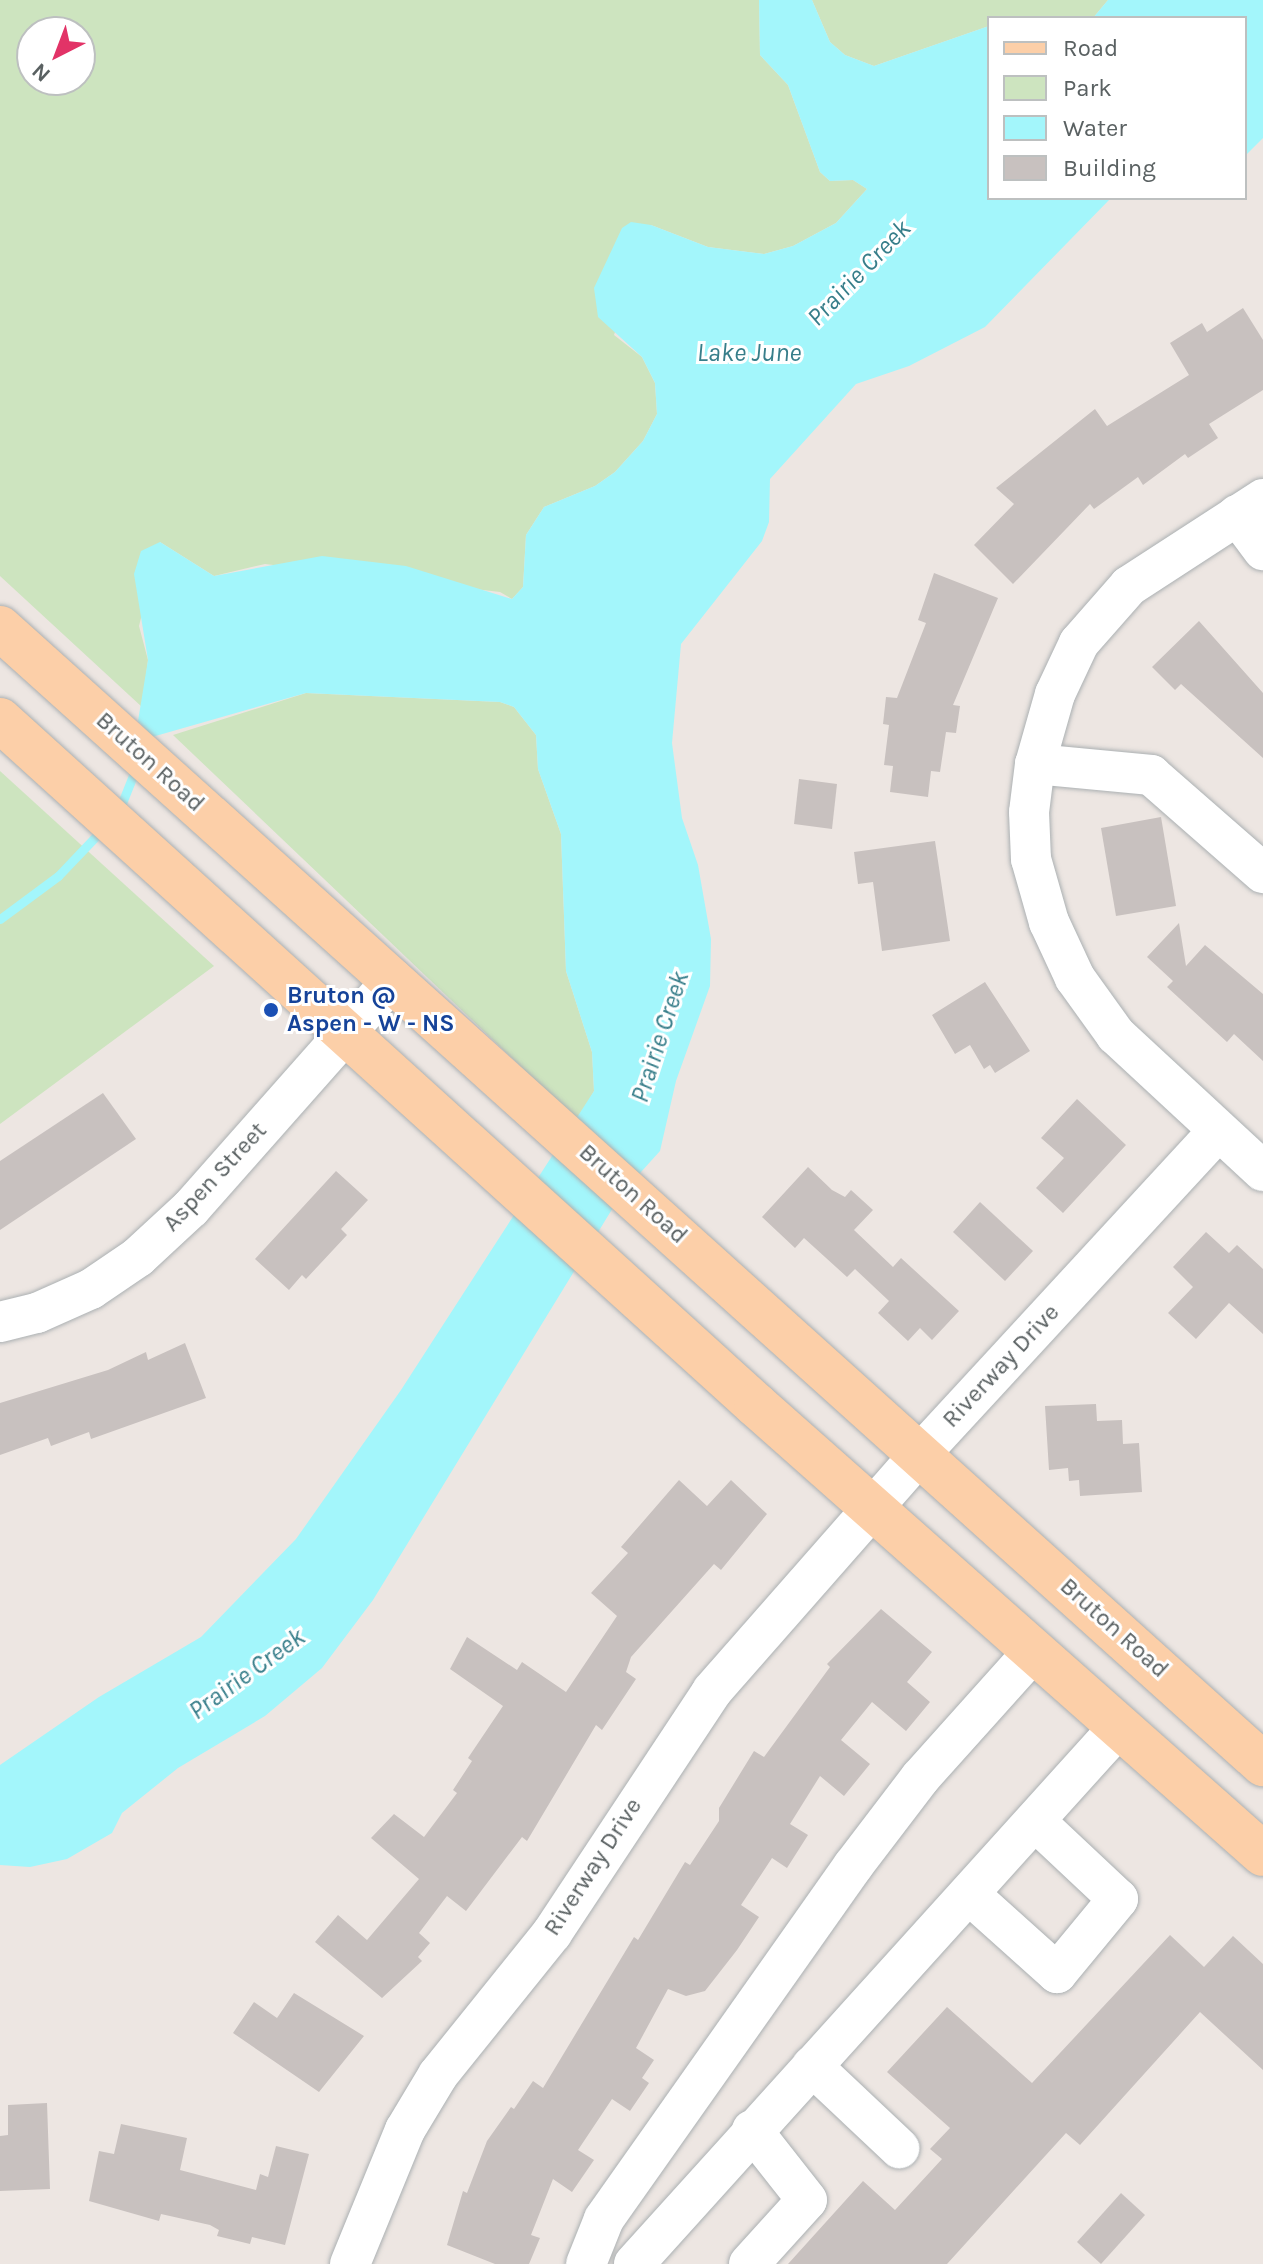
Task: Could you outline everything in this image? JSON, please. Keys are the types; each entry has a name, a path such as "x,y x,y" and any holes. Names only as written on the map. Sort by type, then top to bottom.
{"main road":[{"name":"Bruton Road","path":"0,628 696,1250 1263,1764"},
{"path":"0,720 646,1306 1263,1854"}],"street":[{"path":"1263,550 1250,507 1129,586 1079,643 1055,694 1035,764 1031,859 1049,922 1075,978 1116,1035 1263,1171"},
{"path":"1035,764 1151,775 1263,873"},
{"name":"Aspen Street","path":"0,1322 37,1313 91,1289 138,1257 191,1208 393,980"},
{"name":"Riverway Drive","path":"350,2264 405,2130 438,2075 552,1933 712,1691 921,1453 1218,1131"},
{"path":"586,2264 604,2219 853,1866 920,1778 1033,1652"},
{"path":"634,2264 752,2130 1037,1823 1119,1727"},
{"path":"970,1895 1057,1973 1118,1899 1037,1823"},
{"path":"812,2066 899,2148"},
{"path":"749,2264 807,2200 752,2130"}],"green space":[{"path":"0,0 759,0 760,55 788,85 820,172 830,181 853,180 867,189 836,223 793,246 764,254 708,247 651,225 614,335 642,357 655,383 657,414 643,441 615,472 595,486 544,507 526,535 523,587 512,599 500,592 265,564 214,576 160,542 139,626 148,660 142,707 0,576"},
{"path":"812,0 1108,0 1095,16 987,16 987,27 874,66 845,55 830,42"},
{"path":"306,693 500,702 514,707 536,735 538,769 561,834 566,971 592,1052 594,1091 578,1121 173,735"},
{"path":"0,771 214,966 0,1124"}],"water":[{"name":"Lake June","path":"759,0 812,0 830,42 845,55 874,66 987,27 987,200 1109,200 985,327 909,366 856,384 770,479 769,522 762,541 681,644 672,743 682,818 698,865 711,939 710,986 676,1081 660,1151 622,1193 373,1600 322,1668 265,1716 178,1768 122,1813 112,1833 67,1859 30,1867 0,1865 0,1765 99,1697 201,1637 296,1539 401,1390 594,1091 592,1052 566,971 561,834 538,769 536,735 514,707 500,702 306,693 152,737 138,721 148,660 134,574 141,551 160,542 214,576 322,556 406,566 512,599 523,587 526,535 544,507 595,486 615,472 643,441 657,414 655,383 642,357 598,317 594,288 622,228 631,222 651,225 708,247 764,254 793,246 836,223 867,189 853,180 830,181 820,172 788,85 760,55"},
{"path":"1108,0 1263,0 1263,138 1247,154 1247,16 1095,16"}],"building":[{"path":"1243,308 1263,340 1263,390 1209,424 1218,438 1188,458 1185,454 1143,485 1138,477 1094,509 1090,504 1013,584 974,545 1014,504 996,488 1095,409 1107,426 1189,375 1170,343 1202,323 1207,332"},
{"path":"934,573 998,598 953,705 960,706 956,733 946,732 940,772 931,771 928,797 890,792 893,766 884,765 889,725 883,724 886,697 897,698 926,623 918,620"},
{"path":"1199,621 1263,693 1263,758 1181,684 1175,690 1152,667"},
{"path":"799,779 837,784 832,829 794,824"},
{"path":"1161,817 1176,906 1116,916 1101,828"},
{"path":"935,841 950,941 882,951 873,882 858,884 854,852"},
{"path":"1179,923 1186,966 1205,945 1263,994 1263,1061 1234,1034 1227,1042 1167,987 1173,981 1147,957"},
{"path":"985,982 1030,1051 995,1073 990,1065 984,1069 970,1045 955,1054 932,1015"},
{"path":"103,1093 136,1139 0,1230 0,1161"},
{"path":"1077,1099 1126,1145 1063,1213 1036,1188 1064,1158 1041,1138"},
{"path":"808,1167 832,1190 845,1197 851,1190 873,1210 854,1230 893,1267 901,1258 959,1311 932,1340 920,1328 908,1341 878,1313 889,1301 855,1269 847,1277 804,1238 795,1248 762,1217"},
{"path":"336,1171 368,1200 341,1229 347,1235 306,1279 302,1275 289,1290 255,1259"},
{"path":"980,1202 1033,1251 1005,1281 953,1232"},
{"path":"1206,1232 1229,1253 1237,1245 1263,1269 1263,1334 1229,1303 1196,1339 1168,1313 1193,1287 1173,1267"},
{"path":"185,1343 206,1398 91,1439 89,1432 51,1446 48,1438 0,1455 0,1403 108,1370 146,1352 148,1360"},
{"path":"1096,1404 1097,1421 1122,1420 1123,1444 1139,1443 1142,1492 1080,1496 1079,1480 1069,1481 1068,1468 1049,1470 1045,1406"},
{"path":"679,1480 707,1506 731,1480 767,1514 721,1570 714,1564 631,1657 626,1672 636,1679 602,1730 596,1725 527,1841 522,1837 466,1911 447,1896 419,1933 430,1943 418,1957 422,1961 382,1998 315,1942 338,1915 367,1940 419,1879 371,1838 394,1814 424,1837 457,1793 453,1790 472,1761 468,1758 503,1706 450,1669 467,1637 517,1670 522,1662 566,1692 617,1616 591,1593 628,1553 621,1547"},
{"path":"881,1609 932,1652 907,1682 930,1702 906,1731 872,1702 841,1740 870,1764 844,1796 820,1776 790,1824 808,1835 787,1868 772,1858 741,1905 759,1917 737,1950 705,1991 686,1996 668,1989 636,2048 654,2060 642,2078 649,2083 630,2111 612,2099 578,2150 594,2160 572,2192 553,2179 531,2235 540,2238 529,2264 495,2264 447,2245 463,2191 467,2193 487,2141 533,2081 543,2088 634,1937 638,1940 685,1862 690,1865 719,1821 719,1808 754,1751 764,1757 830,1667 827,1664"},
{"path":"1170,1935 1204,1967 1233,1936 1263,1964 1263,2070 1200,2012 1080,2145 1066,2133 947,2264 788,2264 863,2181 895,2210 942,2159 930,2149 950,2128 887,2072 947,2007 1032,2083"},
{"path":"294,1993 364,2036 319,2092 233,2033 254,2002 277,2018"},
{"path":"47,2103 50,2189 0,2191 0,2136 8,2135 8,2105"},
{"path":"121,2124 187,2138 180,2170 256,2190 260,2174 268,2177 276,2146 309,2154 285,2245 252,2237 250,2244 217,2236 219,2230 210,2225 161,2214 159,2221 89,2201 99,2151 114,2154"},
{"path":"1121,2193 1145,2215 1101,2264 1077,2242"}],"waterway":[{"path":"118,813 136,768"},
{"path":"0,919 58,876 102,830"}],"place":[{"name":"Bruton @ Aspen - W - NS","path":"271,1010"}],"water label":[{"name":"Prairie Creek","path":"859,273"},
{"name":"Prairie Creek","path":"660,1037"},
{"name":"Prairie Creek","path":"247,1674"}]}
